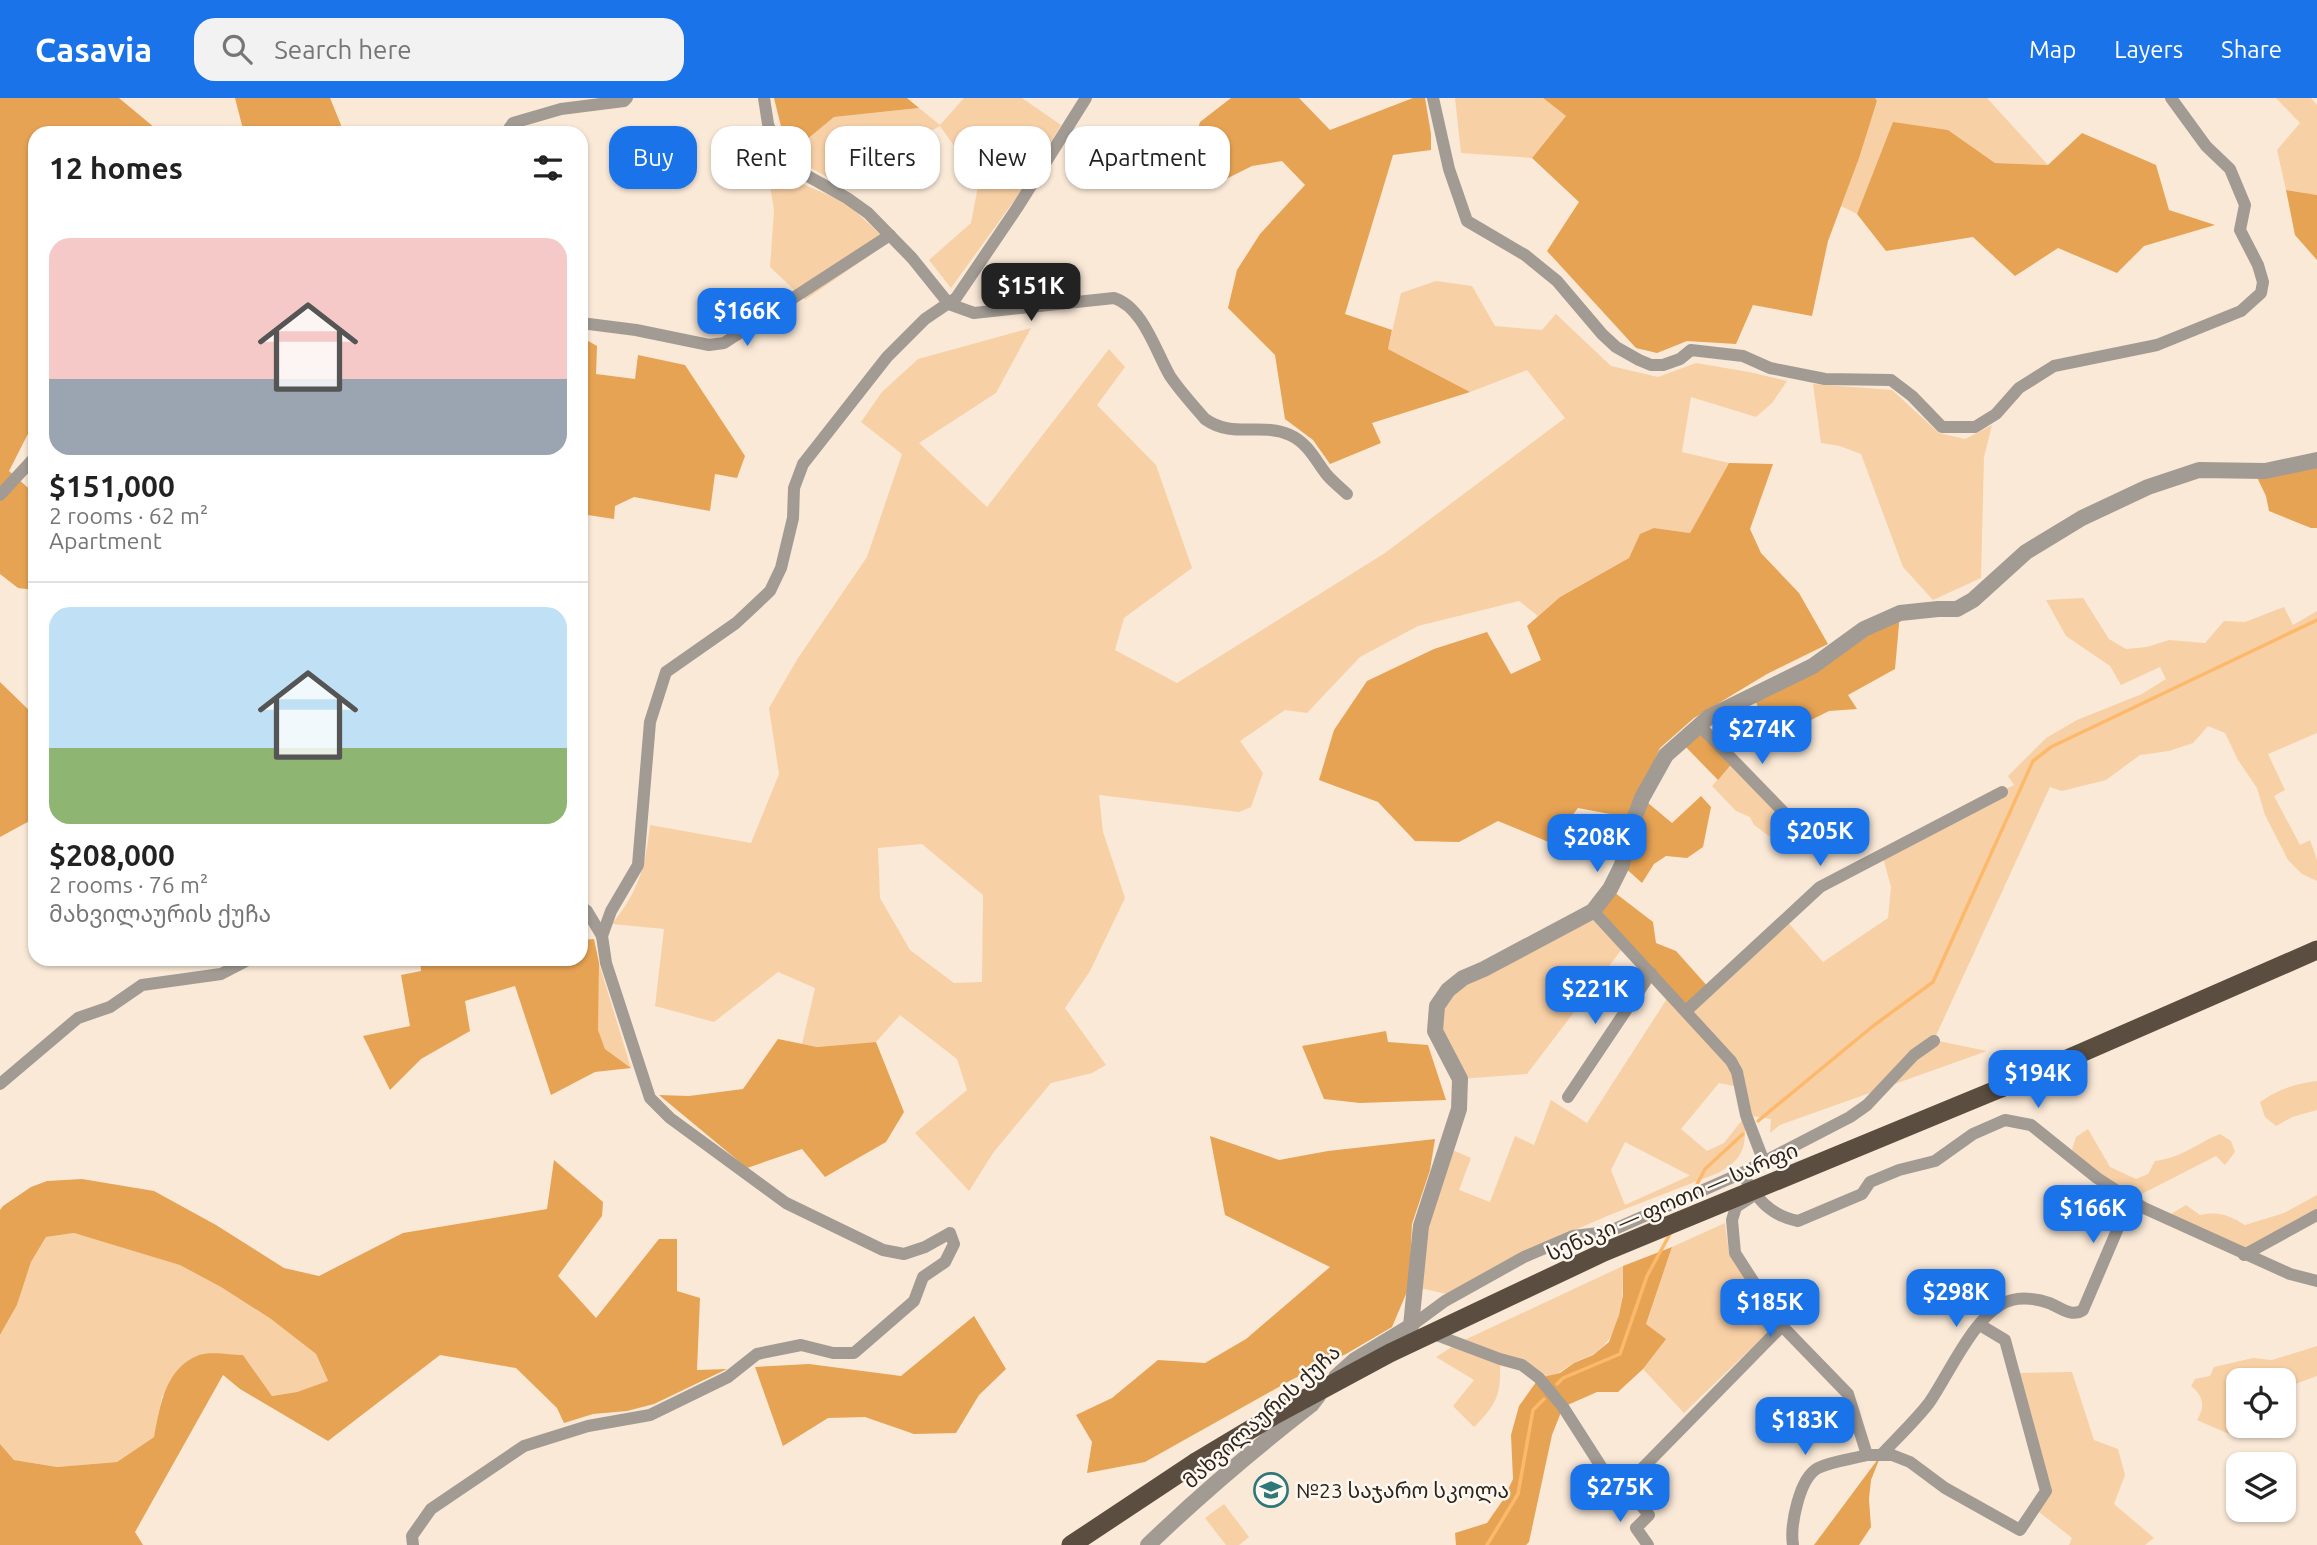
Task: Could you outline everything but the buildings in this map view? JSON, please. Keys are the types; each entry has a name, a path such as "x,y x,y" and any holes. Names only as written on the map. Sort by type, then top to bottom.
{"highway":[{"name":"სენაკი — ფოთი — სარფი","path":"1070,1545 1196,1462 1273,1416 1378,1359 1604,1251 2001,1088 2317,950"}],"street":[{"path":"511,126 513,123 561,108 624,101 626,98"},
{"path":"764,98 768,124 778,150 788,165 867,212 929,278 948,304 974,313 1114,298 1123,300 1154,341 1170,376 1205,419 1212,425 1236,431 1271,429 1291,435 1305,446 1347,495"},
{"path":"602,936 611,911 638,865 650,722 666,672 736,623 770,591 781,568 793,518 794,488 803,464 887,357 925,319 956,298 1086,98"},
{"path":"1433,98 1449,169 1467,221 1525,255 1557,281 1616,347 1651,365 1663,365 1680,359 1691,350 1743,356 1770,368 1825,379 1891,380 1912,396 1942,427 1975,427 1996,414 2019,388 2054,366 2157,345 2241,311 2261,293 2263,282 2258,265 2240,230 2245,205 2230,169 2206,146 2171,98"},
{"path":"588,324 636,330 709,345 724,343 890,235"},
{"path":"1411,1326 1421,1226 1459,1109 1460,1079 1435,1031 1437,1006 1448,990 1463,978 1593,911 1610,889 1622,865 1628,835 1642,799 1666,755 1709,717 1813,666 1864,629 1900,613 1956,609 1973,600 2026,552 2082,518 2148,487 2199,470 2265,471 2317,460"},
{"path":"0,495 28,465"},
{"path":"1700,726 1801,830"},
{"path":"1686,1011 1820,887 2002,792"},
{"path":"1593,911 1731,1061 1737,1072 1746,1115 1764,1162"},
{"path":"413,1545 412,1536 430,1510 524,1446 588,1426 650,1415 728,1377 757,1354 801,1345 833,1353 854,1353 914,1301 923,1277 945,1262 954,1244 950,1233 904,1255 883,1250 786,1203 670,1118 650,1098 606,963 602,936 588,913"},
{"path":"0,1084 78,1018 110,1007 142,985 220,974 236,966"},
{"path":"1567,1097 1651,973"},
{"path":"1411,1326 1445,1301 1524,1257 1573,1236 1608,1231 1764,1162 1867,1105 1914,1055 1934,1041"},
{"path":"1742,1173 1754,1194 1774,1212 1798,1221 1862,1195 1871,1182 1899,1170 1935,1161 1973,1134 2005,1120 2031,1125 2096,1178 2144,1208 2244,1255 2290,1274 2317,1281"},
{"path":"1754,1194 1736,1207 1732,1220 1735,1252 1782,1326 1848,1394 1867,1455"},
{"path":"1881,1455 1929,1402 1951,1364 1991,1310 2011,1300 2028,1299 2048,1303 2071,1313 2083,1310 2130,1200"},
{"path":"2244,1255 2317,1215"},
{"path":"1980,1325 2005,1340 2046,1491 2020,1530 2022,1545"},
{"path":"1411,1326 1522,1365 1539,1378 1563,1407 1602,1468 1625,1486 1649,1514 1636,1528 1648,1545"},
{"name":"მახვილაურის ქუჩა","path":"1148,1545 1230,1469 1311,1405 1331,1381 1355,1360 1411,1326"},
{"path":"1625,1486 1782,1326"},
{"path":"1793,1545 1793,1516 1812,1473 1819,1467 1867,1455 1892,1455 1910,1462 1945,1488 2020,1530"}],"shaded area":[{"path":"0,98 119,98 153,126 28,126 28,434 9,471 28,488 28,589 18,588 0,574"},
{"path":"235,98 330,98 341,125 341,126 242,126"},
{"path":"774,98 907,98 919,108 834,117 811,136 811,126 781,126"},
{"path":"964,98 1022,98 1061,125 1051,142 1051,126 954,126 954,146 940,126 825,126 825,176 811,168 811,136 834,117 919,108 940,125"},
{"path":"1231,98 1299,98 1330,130 1413,98 1425,98 1431,150 1393,155 1345,314 1392,330 1388,349 1470,392 1372,423 1381,443 1330,464 1313,440 1285,419 1275,355 1228,308 1237,270 1260,234 1305,185 1282,161 1252,166 1230,177 1230,126 1199,126 1200,122"},
{"path":"1455,98 1543,98 1566,116 1532,158 1461,153"},
{"path":"1543,98 1875,98 1877,101 1859,158 1828,241 1812,316 1753,305 1736,344 1687,341 1657,353 1636,348 1547,251 1579,202 1532,158 1566,116"},
{"path":"1875,98 1987,98 2048,165 1995,163 1948,130 1893,123 1857,214 1841,206 1877,102"},
{"path":"2276,98 2311,98 2317,105 2317,195 2286,190 2277,150 2300,123"},
{"path":"1893,122 1948,130 1995,163 2048,165 2082,133 2156,165 2169,210 2215,225 2144,246 2117,273 2058,248 2015,276 1973,237 1886,251 1857,214"},
{"path":"811,188 845,202 889,242 805,300 770,267 774,210 770,189"},
{"path":"977,189 1023,189 951,288 929,260 971,223"},
{"path":"2286,190 2317,195 2317,260 2295,235"},
{"path":"1436,281 1472,286 1495,326 1542,330 1556,314 1611,366 1658,377 1696,363 1787,381 1772,403 1756,417 1691,397 1682,452 1729,463 1690,533 1654,528 1629,558 1560,597 1538,616 1519,601 1418,626 1360,657 1307,713 1285,710 1240,741 1263,773 1251,807 1239,812 1099,795 1103,832 1125,898 1090,971 1065,1008 1106,1065 1092,1073 1051,1083 993,1153 969,1191 915,1133 967,1090 957,1059 900,1015 876,1042 817,1047 802,1044 815,988 778,972 714,1022 655,1006 664,929 612,924 635,889 646,854 650,825 751,843 779,774 769,708 798,658 867,557 902,454 861,422 882,392 918,359 1031,328 996,393 919,443 987,507 1109,349 1125,367 1097,405 1156,465 1192,568 1124,618 1115,650 1177,683 1385,553 1565,418 1527,370 1470,392 1388,349 1401,293","holes":["922,844 983,895 982,982 954,983 910,950 880,898 878,848"]},
{"path":"588,341 597,346 596,374 635,379 638,355 685,365 745,456 737,478 715,474 710,511 634,497 615,506 614,519 588,515"},
{"path":"1813,384 1892,390 1939,433 1965,439 1992,425 1984,457 1981,578 1933,600 1903,567 1861,454 1840,446 1821,443"},
{"path":"2317,460 2317,528 2269,511 2266,496 2254,471"},
{"path":"1729,463 1773,464 1750,529 1761,553 1799,593 1828,644 1767,674 1694,718 1660,748 1626,817 1578,808 1551,843 1498,821 1459,842 1415,841 1378,802 1319,780 1334,730 1367,681 1434,649 1487,632 1511,674 1541,660 1527,626 1560,597 1629,558 1640,534 1654,528 1690,533"},
{"path":"2083,598 2109,639 2126,649 2147,647 2169,640 2205,643 2224,621 2245,622 2284,607 2293,625 2317,611 2317,733 2268,754 2285,790 2274,796 2300,845 2310,840 2317,860 2317,881 2302,874 2288,860 2265,815 2257,788 2238,760 2225,733 2208,726 2193,743 2169,751 2140,755 2106,780 2062,791 2050,787 1934,1040 1987,1051 1780,1125 1770,1133 1771,1119 1746,1115 1740,1155 1718,1173 1607,1216 1525,1252 1447,1294 1415,1287 1421,1226 1448,1148 1471,1158 1459,1190 1490,1202 1515,1136 1534,1145 1551,1100 1587,1123 1670,994 1686,1011 1785,919 1823,962 1888,918 1891,887 1882,854 2014,785 2008,776 2046,738 2077,720 2142,694 2166,679 2160,667 2121,685 2110,666 2066,636 2046,600","holes":["1719,1083 1739,1087 1746,1115 1724,1143 1707,1151 1681,1129","1625,1142 1689,1175 1689,1176 1625,1205 1611,1170"]},
{"path":"1900,613 1895,669 1848,695 1857,709 1829,711 1773,739 1753,696"},
{"path":"0,682 28,709 28,822 0,837"},
{"path":"1700,726 1734,761 1718,780 1681,742"},
{"path":"1734,761 1793,822 1773,839 1754,825 1750,817 1736,811 1712,786"},
{"path":"1701,796 1711,807 1703,847 1687,858 1666,856 1654,864 1642,883 1622,865 1642,798 1672,823"},
{"path":"1610,889 1653,922 1656,943 1676,951 1710,989 1686,1011 1593,911"},
{"path":"1593,911 1625,945 1527,1074 1460,1079 1448,1053 1437,1006 1448,990"},
{"path":"588,939 594,939 599,963 598,1030 605,1049 631,1068 595,1072 551,1095 515,986 465,1001 470,1031 421,1059 390,1090 363,1036 410,1026 401,975 421,971 421,966 588,966"},
{"path":"599,963 631,1068 605,1049 597,1030"},
{"path":"1386,1031 1388,1042 1428,1045 1446,1100 1360,1103 1324,1099 1302,1046"},
{"path":"778,1039 817,1047 876,1042 904,1112 886,1142 825,1177 802,1149 747,1168 659,1095 689,1096 743,1089"},
{"path":"2317,1081 2317,1110 2292,1117 2276,1126 2265,1117 2260,1102 2287,1088"},
{"path":"2088,1129 2110,1167 2136,1179 2148,1174 2155,1161 2182,1153 2220,1134 2231,1141 2235,1152 2225,1165 2216,1156 2134,1198 2100,1175 2072,1150 2076,1137"},
{"path":"1210,1136 1279,1160 1328,1151 1435,1139 1430,1170 1412,1224 1409,1287 1392,1327 1346,1354 1293,1379 1145,1462 1087,1473 1092,1442 1076,1415 1112,1398 1158,1360 1205,1363 1246,1339 1330,1267 1225,1215"},
{"path":"554,1160 603,1202 602,1216 558,1276 596,1318 659,1239 677,1239 677,1291 700,1298 697,1370 727,1369 654,1404 627,1411 593,1414 564,1423 557,1408 516,1368 440,1355 328,1441 240,1389 223,1375 135,1532 143,1545 0,1545 0,1444 14,1460 57,1467 117,1462 154,1437 162,1401 171,1378 188,1361 204,1354 243,1355 272,1396 297,1392 328,1381 316,1354 271,1319 221,1287 180,1265 74,1233 46,1237 31,1262 17,1305 0,1335 0,1210 3,1206 31,1187 47,1181 82,1179 154,1191 216,1225 284,1268 319,1276 403,1233 547,1209"},
{"path":"2317,1195 2317,1211 2246,1249 2169,1215 2186,1205 2200,1215 2224,1215 2245,1225 2284,1213"},
{"path":"1725,1223 1729,1254 1771,1313 1766,1334 1684,1413 1643,1369 1665,1339 1646,1324 1672,1247"},
{"path":"74,1233 180,1264 221,1287 271,1319 316,1354 328,1382 297,1392 272,1396 243,1355 162,1396 154,1437 117,1462 57,1467 14,1460 0,1444 0,1335 17,1305 31,1262 46,1237"},
{"path":"1672,1247 1646,1324 1666,1339 1643,1369 1618,1392 1597,1392 1563,1407 1552,1435 1529,1542 1526,1545 1456,1545 1455,1533 1487,1523 1503,1500 1513,1479 1511,1435 1519,1406 1539,1378 1560,1373 1593,1355 1609,1342 1623,1295 1623,1266"},
{"path":"1623,1266 1619,1315 1616,1326 1603,1346 1558,1373 1544,1378 1531,1375 1500,1360 1499,1390 1493,1404 1474,1427 1453,1406 1474,1380 1436,1357 1458,1343"},
{"path":"974,1316 1006,1369 979,1395 956,1433 914,1434 865,1417 828,1418 783,1446 755,1367 809,1364 901,1376"},
{"path":"2317,1346 2317,1376 2296,1384 2296,1368 2226,1368 2226,1433 2197,1420 2202,1410 2202,1402 2191,1386 2195,1379 2210,1376 2214,1367 2253,1358 2272,1360"},
{"path":"2072,1372 2094,1440 2118,1449 2125,1475 2114,1504 2154,1538 2145,1545 2069,1545 2072,1538 2034,1508 2046,1491 2014,1373"},
{"path":"1881,1455 1871,1480 1871,1527 1859,1545 1814,1545"},
{"path":"1224,1504 1249,1537 1239,1545 1226,1545 1205,1518"}],"waterway":[{"path":"1758,1121 1873,1026 1933,982 2033,761 2051,747 2317,620"},
{"path":"1694,1190 1705,1169 1743,1134"},
{"path":"1557,1384 1563,1378 1620,1354 1647,1276 1670,1234"},
{"path":"1487,1545 1518,1494 1533,1410 1544,1399"}],"place":[{"name":"№23 საჯარო სკოლა","path":"1271,1490"}]}
